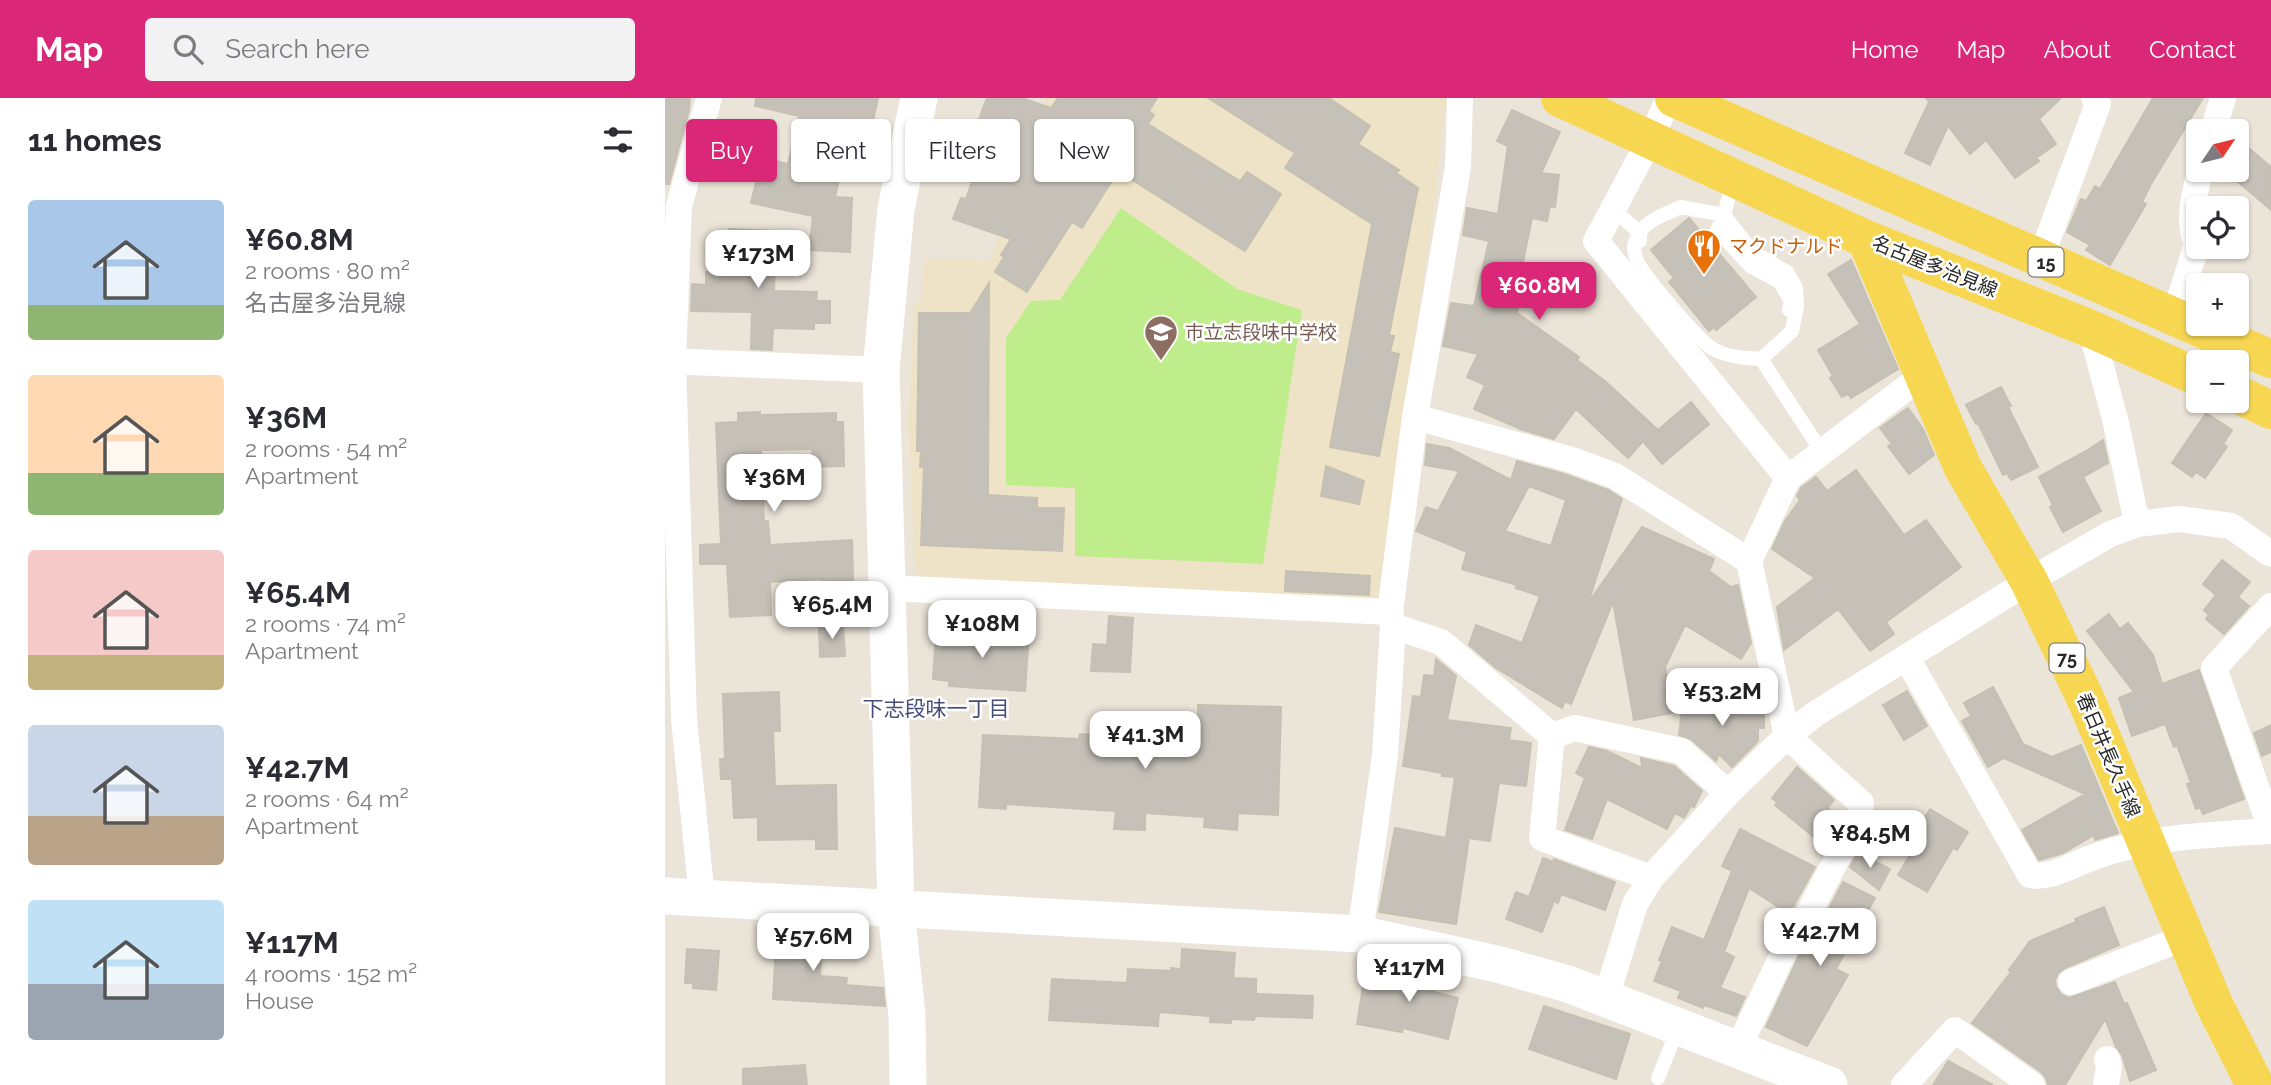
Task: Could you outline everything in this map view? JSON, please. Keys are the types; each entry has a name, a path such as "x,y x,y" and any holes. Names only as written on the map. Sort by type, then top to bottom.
{"main road":[{"name":"名古屋多治見線","path":"1560,98 1866,239 2091,329 2186,372"},
{"name":"15","path":"1672,98 2271,359"},
{"name":"春日井長久手線","path":"1866,239 1963,468 2029,581 2087,702 2214,1004 2255,1085"},
{"path":"2249,400 2271,410"}],"street":[{"path":"702,898 674,719 669,362 672,206 709,98"},
{"path":"908,1085 907,1015 896,910 881,370 896,209 919,98"},
{"path":"1360,934 1385,755 1392,619 1415,416 1458,167 1460,98"},
{"path":"1672,98 1596,241 1788,478"},
{"path":"2041,260 2098,104 2094,98"},
{"path":"2217,119 2223,98"},
{"path":"2173,317 2197,244 2193,234 2194,193 2197,182"},
{"path":"2091,329 2116,424 2137,524"},
{"path":"669,362 881,370"},
{"path":"1737,1051 1792,935 1807,916 1860,815 1861,803 1787,736 1749,561 1788,478 1923,375"},
{"path":"1415,416 1571,460 1615,476 1749,561"},
{"path":"1606,998 1635,904 1651,878 1728,793 1787,736 1815,714 2029,581 2110,534 2137,524 2179,519 2231,526 2271,554"},
{"path":"909,589 1392,619 1441,642 1552,736"},
{"path":"1907,658 2030,875 2041,877 2106,852 2146,842 2182,836 2271,830 2214,668 2271,607"},
{"path":"1552,736 1575,728 1681,751 1728,793"},
{"path":"1552,736 1542,838 1651,878"},
{"path":"665,896 1360,934 1497,964 1568,984 1829,1085"},
{"path":"2071,982 2186,937"},
{"path":"1904,1085 1955,1030 2032,1085"}],"lane":[{"path":"1640,233 1639,257 1706,337 1719,348 1738,352 1763,348 1784,328 1791,302 1780,282 1750,266 1717,230 1734,177"},
{"path":"1681,207 1724,215 1752,251 1787,272 1796,288 1797,307 1792,331 1761,359 1741,358 1714,350 1697,336 1637,262 1634,244 1640,233 1650,220 1681,207"},
{"path":"1613,209 1640,233"},
{"path":"1761,359 1822,452"},
{"path":"1658,1078 1678,1026"}],"shaded area":[{"name":"市立志段味中学校","path":"1046,98 1446,98 1436,191 1377,602 923,580 915,571 908,418 914,305 921,300 925,258 990,261 1017,182 1020,182 1020,174 1034,133 1034,182 1134,182 1134,119 1039,119"}],"green space":[{"path":"1121,208 1237,289 1302,310 1263,564 1075,556 1075,488 1006,485 1006,338 1031,301 1060,300"}],"building":[{"path":"665,98 690,98 669,184 665,184"},
{"path":"756,98 878,98 873,119 798,119 799,116 755,106"},
{"path":"987,98 1022,98 1051,108 1058,98 1157,98 1149,111 1154,115 1148,124 1240,181 1247,172 1281,194 1245,251 1134,181 1134,119 1034,119 1034,182 1111,182 1082,228 1072,222 1027,292 995,272 1011,239 953,219 961,198 966,199 972,182 1020,182 1020,119 979,119"},
{"path":"1208,98 1329,98 1370,126 1358,144 1399,170 1396,173 1418,188 1389,335 1394,336 1390,352 1399,354 1379,456 1330,447 1372,224 1285,168 1295,153"},
{"path":"1926,98 2061,98 2039,119 2056,144 2036,158 2039,161 2015,178 1986,140 1970,154 1948,126 1930,165 1905,153 1929,102"},
{"path":"2153,98 2203,98 2190,119 2186,119 2186,126 2142,202 2146,204 2110,265 2086,250 2090,245 2067,232 2081,199 2086,201 2095,186 2100,189"},
{"path":"1512,110 1560,132 1541,173 1559,175 1555,207 1550,206 1547,221 1532,218 1522,267 1528,268 1517,313 1579,357 1577,360 1605,381 1658,430 1691,402 1709,424 1662,464 1643,441 1628,458 1576,409 1554,439 1523,430 1474,409 1485,385 1467,377 1478,354 1443,346 1451,303 1474,306 1489,241 1463,235 1467,208 1498,214 1508,146 1497,141"},
{"path":"2249,148 2271,167 2271,210 2238,182 2249,182"},
{"path":"791,151 791,182 839,182 835,197 852,198 850,252 809,250 813,216 751,203 756,182 777,182 777,161 788,164"},
{"path":"1689,218 1756,297 1716,330 1714,327 1709,331 1669,282 1674,278 1651,250"},
{"path":"729,229 776,231 774,291 817,292 816,301 830,301 830,323 814,323 814,329 773,328 772,350 751,349 752,312 691,311 692,284 706,285 706,272 728,272"},
{"path":"1851,260 1898,369 1851,398 1848,394 1842,397 1818,350 1860,324 1828,274"},
{"path":"989,283 988,495 1037,498 1037,508 1064,508 1062,551 921,545 924,467 920,467 921,451 917,451 919,313 970,313"},
{"path":"2001,387 2038,467 2011,480 2007,473 2003,475 1978,423 1976,424 1966,405"},
{"path":"1908,408 1923,429 1934,455 1909,474 1888,446 1892,444 1880,428"},
{"path":"760,412 760,415 836,413 836,422 843,422 844,466 813,467 812,449 761,450 764,522 768,521 770,545 852,540 854,612 824,614 822,579 770,582 771,615 730,617 727,564 700,564 700,545 721,544 716,423 738,422 738,413"},
{"path":"2206,413 2232,430 2223,444 2227,447 2205,478 2196,472 2192,477 2172,463"},
{"path":"2103,440 2108,463 2083,477 2101,511 2063,532 2039,477"},
{"path":"1427,444 1449,448 1511,480 1517,461 1608,490 1622,499 1588,603 1642,527 1714,559 1709,571 1731,587 1738,585 1751,643 1741,659 1685,625 1665,667 1672,713 1634,720 1613,602 1571,704 1565,701 1562,708 1496,668 1469,645 1476,625 1522,643 1540,596 1516,588 1517,585 1462,569 1467,552 1416,531 1426,507 1438,511 1459,471 1425,465","holes":["1529,486 1566,500 1551,546 1505,531"]},
{"path":"1326,466 1364,481 1359,504 1321,496"},
{"path":"1856,470 1904,535 1926,520 1961,567 1886,622 1894,634 1870,651 1838,609 1784,650 1777,607 1815,578 1772,549 1785,521 1800,500 1797,496 1801,488 1816,477 1827,491"},
{"path":"2222,560 2250,582 2238,597 2249,606 2224,634 2206,619 2209,615 2204,610 2216,595 2203,584"},
{"path":"1286,571 1370,576 1369,595 1285,591"},
{"path":"2109,614 2120,629 2128,623 2153,655 2162,684 2199,670 2244,799 2203,814 2200,807 2196,809 2187,784 2191,783 2177,745 2174,747 2165,724 2132,736 2119,698 2134,692 2087,631"},
{"path":"1109,616 1133,618 1130,672 1091,671 1093,644 1107,645"},
{"path":"843,625 845,656 820,657 819,626"},
{"path":"955,629 1029,635 1025,691 949,686 949,681 933,679 936,632 954,633"},
{"path":"1436,659 1456,676 1447,720 1511,728 1509,740 1531,743 1526,786 1499,783 1490,841 1469,838 1456,924 1379,912 1395,828 1446,838 1455,777 1403,766 1413,696 1421,697 1424,675 1434,676"},
{"path":"1993,687 2023,744 2052,757 2081,745 2118,833 2095,840 2094,835 2063,853 2039,860 2022,830 2085,794 2004,758 1988,767 1962,721 1971,716 1964,703"},
{"path":"1907,691 1927,726 1904,740 1883,705"},
{"path":"779,692 780,731 773,731 775,786 836,785 837,849 816,849 816,839 758,840 758,817 734,818 732,779 721,779 720,759 725,759 723,694"},
{"path":"1683,701 1764,705 1764,728 1758,728 1758,741 1732,767 1719,754 1716,761 1691,739 1679,735"},
{"path":"1198,705 1281,707 1278,815 1238,813 1237,830 1204,827 1205,817 1145,813 1145,830 1114,829 1116,811 1006,804 1006,809 979,807 983,735 1079,739 1080,734 1126,737 1134,732 1148,739 1198,740"},
{"path":"2271,725 2271,752 2262,756 2254,733"},
{"path":"1589,747 1607,751 1642,768 1641,758 1674,766 1702,791 1694,807 1691,806 1684,818 1675,813 1667,829 1607,799 1592,839 1565,830 1585,778 1576,773"},
{"path":"1797,767 1834,800 1827,808 1832,812 1825,821 1836,828 1826,847 1775,805 1777,802 1772,798"},
{"path":"1930,809 1968,832 1957,850 1953,848 1927,892 1898,875 1925,830 1919,827"},
{"path":"1740,829 1815,867 1789,914 1749,888 1724,952 1734,957 1720,988 1745,997 1736,1016 1704,1005 1703,1008 1678,998 1681,991 1654,981 1672,927 1704,940 1732,871 1722,866"},
{"path":"1858,853 1890,869 1879,890 1850,867"},
{"path":"1543,858 1553,862 1554,859 1615,882 1605,910 1561,894 1558,903 1554,901 1542,932 1506,919 1516,892 1529,897"},
{"path":"1843,882 1875,898 1836,969 1848,975 1807,1046 1766,1027 1805,943 1821,924"},
{"path":"2104,907 2119,945 2065,968 2058,973 2056,987 2062,995 2069,998 2115,982 2156,1070 2130,1081 2122,1055 2105,1019 2065,1085 2048,1085 2041,1072 1972,1023 2011,972 2009,970 2030,941"},
{"path":"777,928 823,933 820,976 847,978 846,985 883,988 885,1006 773,999"},
{"path":"687,949 719,951 716,990 693,988 693,983 685,983"},
{"path":"1182,949 1235,953 1233,978 1256,979 1256,994 1313,996 1312,1018 1255,1016 1254,1020 1231,1019 1231,1023 1210,1022 1210,1016 1159,1012 1158,1026 1049,1020 1052,979 1127,983 1128,969 1181,969"},
{"path":"1391,965 1438,974 1434,992 1458,998 1448,1039 1403,1028 1402,1032 1357,1024 1363,987 1386,991"},
{"path":"1544,1006 1630,1034 1616,1079 1529,1049"},
{"path":"1948,1061 1993,1085 1933,1085"},
{"path":"805,1065 807,1085 743,1085 743,1069"}],"place":[{"name":"マクドナルド","path":"1704,276"},
{"name":"市立志段味中学校","path":"1161,362"}],"district":[{"name":"下志段味一丁目","path":"936,708"}]}
